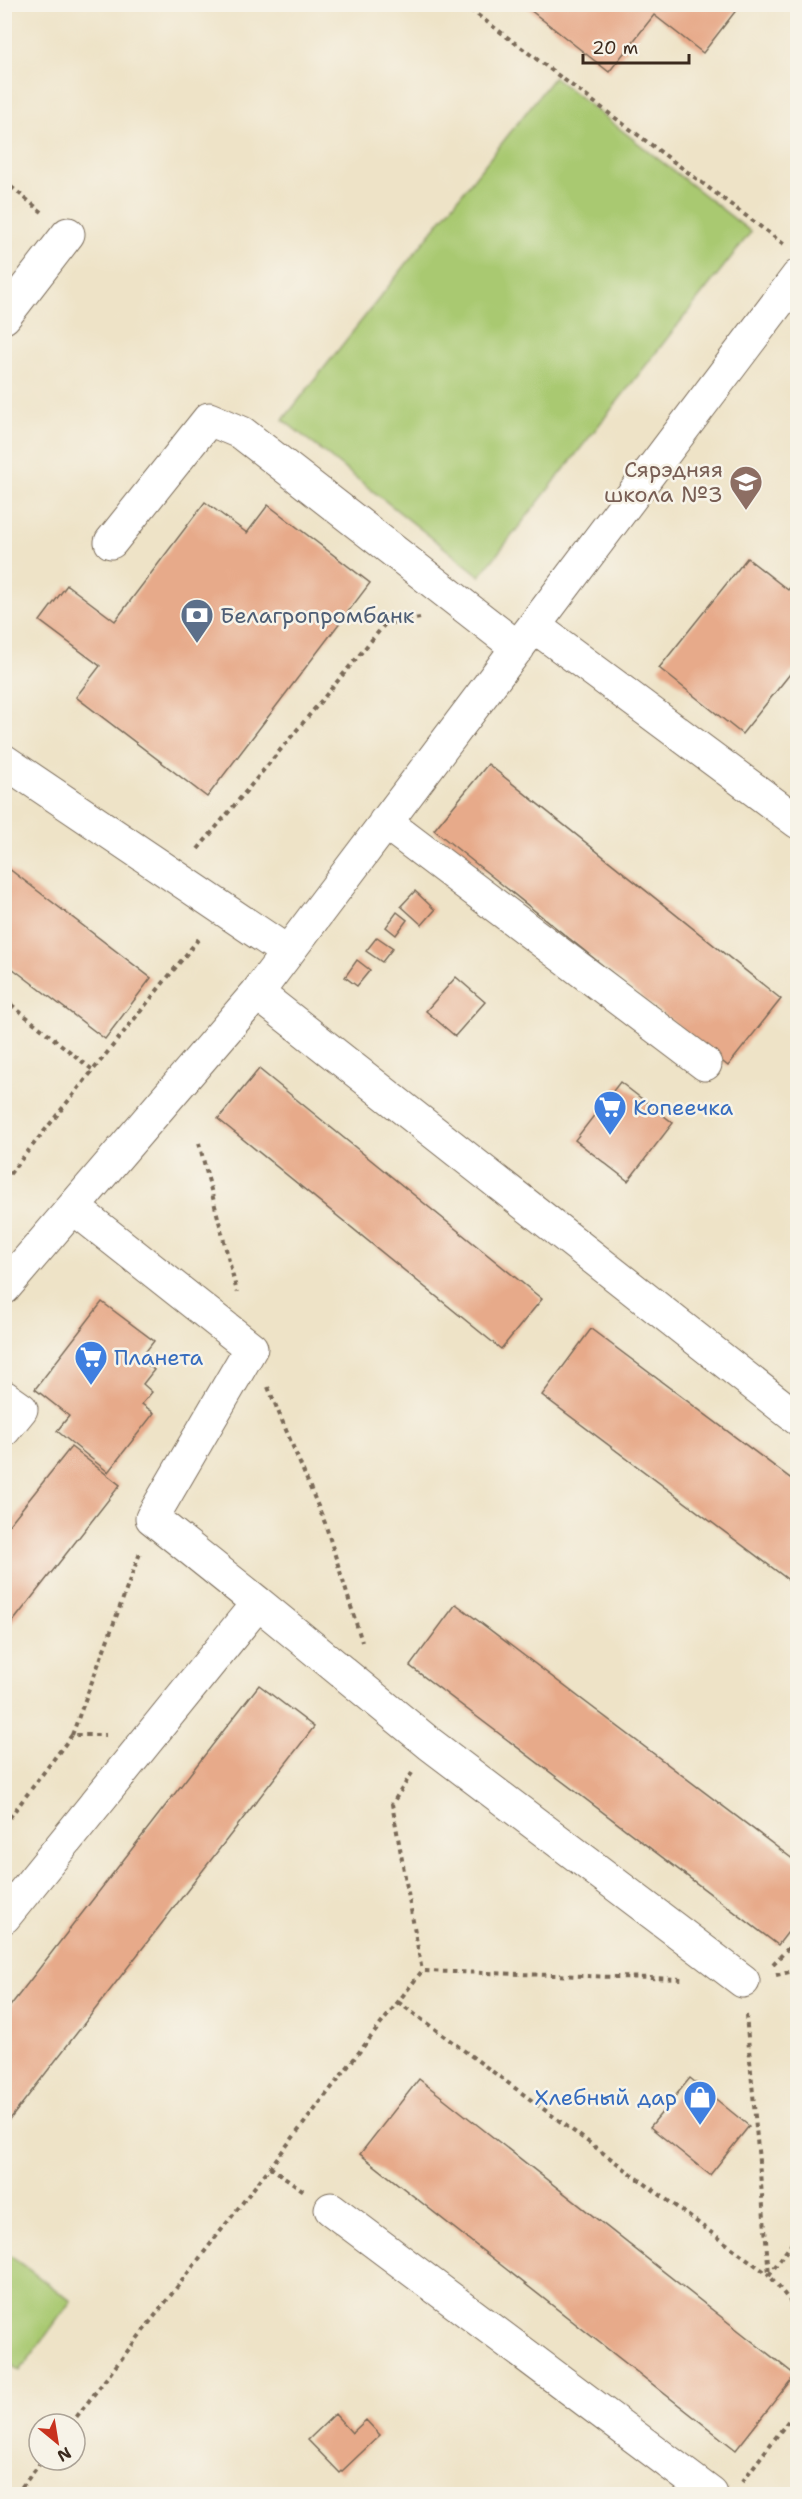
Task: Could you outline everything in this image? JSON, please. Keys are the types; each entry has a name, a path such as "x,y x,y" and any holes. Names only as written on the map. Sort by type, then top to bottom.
{"street":[{"path":"4,317 68,234"},
{"path":"4,1288 257,993 526,637 793,262"},
{"path":"111,542 209,419 242,433 468,609 526,637 798,822"},
{"path":"4,761 287,952"},
{"path":"385,822 705,1064"},
{"path":"257,993 798,1419"},
{"path":"74,1208 251,1348 152,1518 430,1744 752,1979"},
{"path":"4,1397 21,1409 4,1430"},
{"path":"4,1917 258,1603"},
{"path":"331,2210 725,2490"}],"path":[{"path":"463,4 793,262"},
{"path":"4,181 68,234"},
{"path":"175,876 385,624 468,609"},
{"path":"4,1181 224,909"},
{"path":"4,999 93,1071"},
{"path":"198,1143 251,1348 325,1523 363,1647"},
{"path":"4,1825 72,1735 152,1518"},
{"path":"72,1735 152,1735"},
{"path":"80,2412 422,1971 392,1804 430,1744"},
{"path":"752,1979 798,1938"},
{"path":"752,1979 798,1970"},
{"path":"422,1971 684,1979"},
{"path":"752,1979 770,2274"},
{"path":"398,2002 770,2274 798,2311"},
{"path":"770,2274 798,2235"},
{"path":"725,2490 798,2408"},
{"path":"16,2494 33,2472"}],"green space":[{"path":"554,77 751,232 480,576 283,420"},
{"path":"5,2252 71,2301 20,2371 5,2359"}],"building":[{"path":"527,4 741,4 703,53 654,15 609,72 525,6"},
{"name":"Белагропромбанк","path":"205,502 247,533 268,505 370,583 207,797 76,697 100,666 40,621 67,585 115,621"},
{"path":"747,558 788,590 798,578 798,664 742,734 659,668"},
{"path":"488,764 781,999 728,1066 434,830"},
{"path":"4,865 151,978 105,1039 4,962"},
{"path":"415,891 435,910 422,925 401,906"},
{"path":"397,912 407,920 396,935 386,927"},
{"path":"377,937 393,948 382,962 366,951"},
{"path":"357,960 370,970 357,986 345,977"},
{"path":"456,977 485,1002 455,1036 426,1011"},
{"path":"259,1069 542,1299 501,1349 218,1119"},
{"path":"620,1082 673,1123 628,1181 575,1140"},
{"name":"Планета","path":"102,1302 154,1341 140,1359 154,1370 143,1384 152,1392 142,1404 154,1413 108,1472 57,1431 69,1416 35,1389"},
{"path":"591,1329 798,1484 798,1587 542,1395"},
{"path":"71,1447 120,1485 4,1633 4,1531"},
{"path":"456,1604 798,1863 798,1919 778,1945 410,1666"},
{"path":"259,1685 314,1727 4,2127 4,2014"},
{"name":"Хлебный дар","path":"690,2078 749,2126 710,2175 650,2127"},
{"path":"419,2079 795,2375 736,2450 360,2154"},
{"path":"335,2414 352,2433 366,2420 380,2435 340,2473 308,2440"}],"place":[{"name":"Сярэдняя школа №3","path":"746,511"},
{"name":"Белагропромбанк","path":"197,644"},
{"name":"Копеечка","path":"610,1136"},
{"name":"Планета","path":"91,1386"},
{"name":"Хлебный дар","path":"700,2126"}]}
